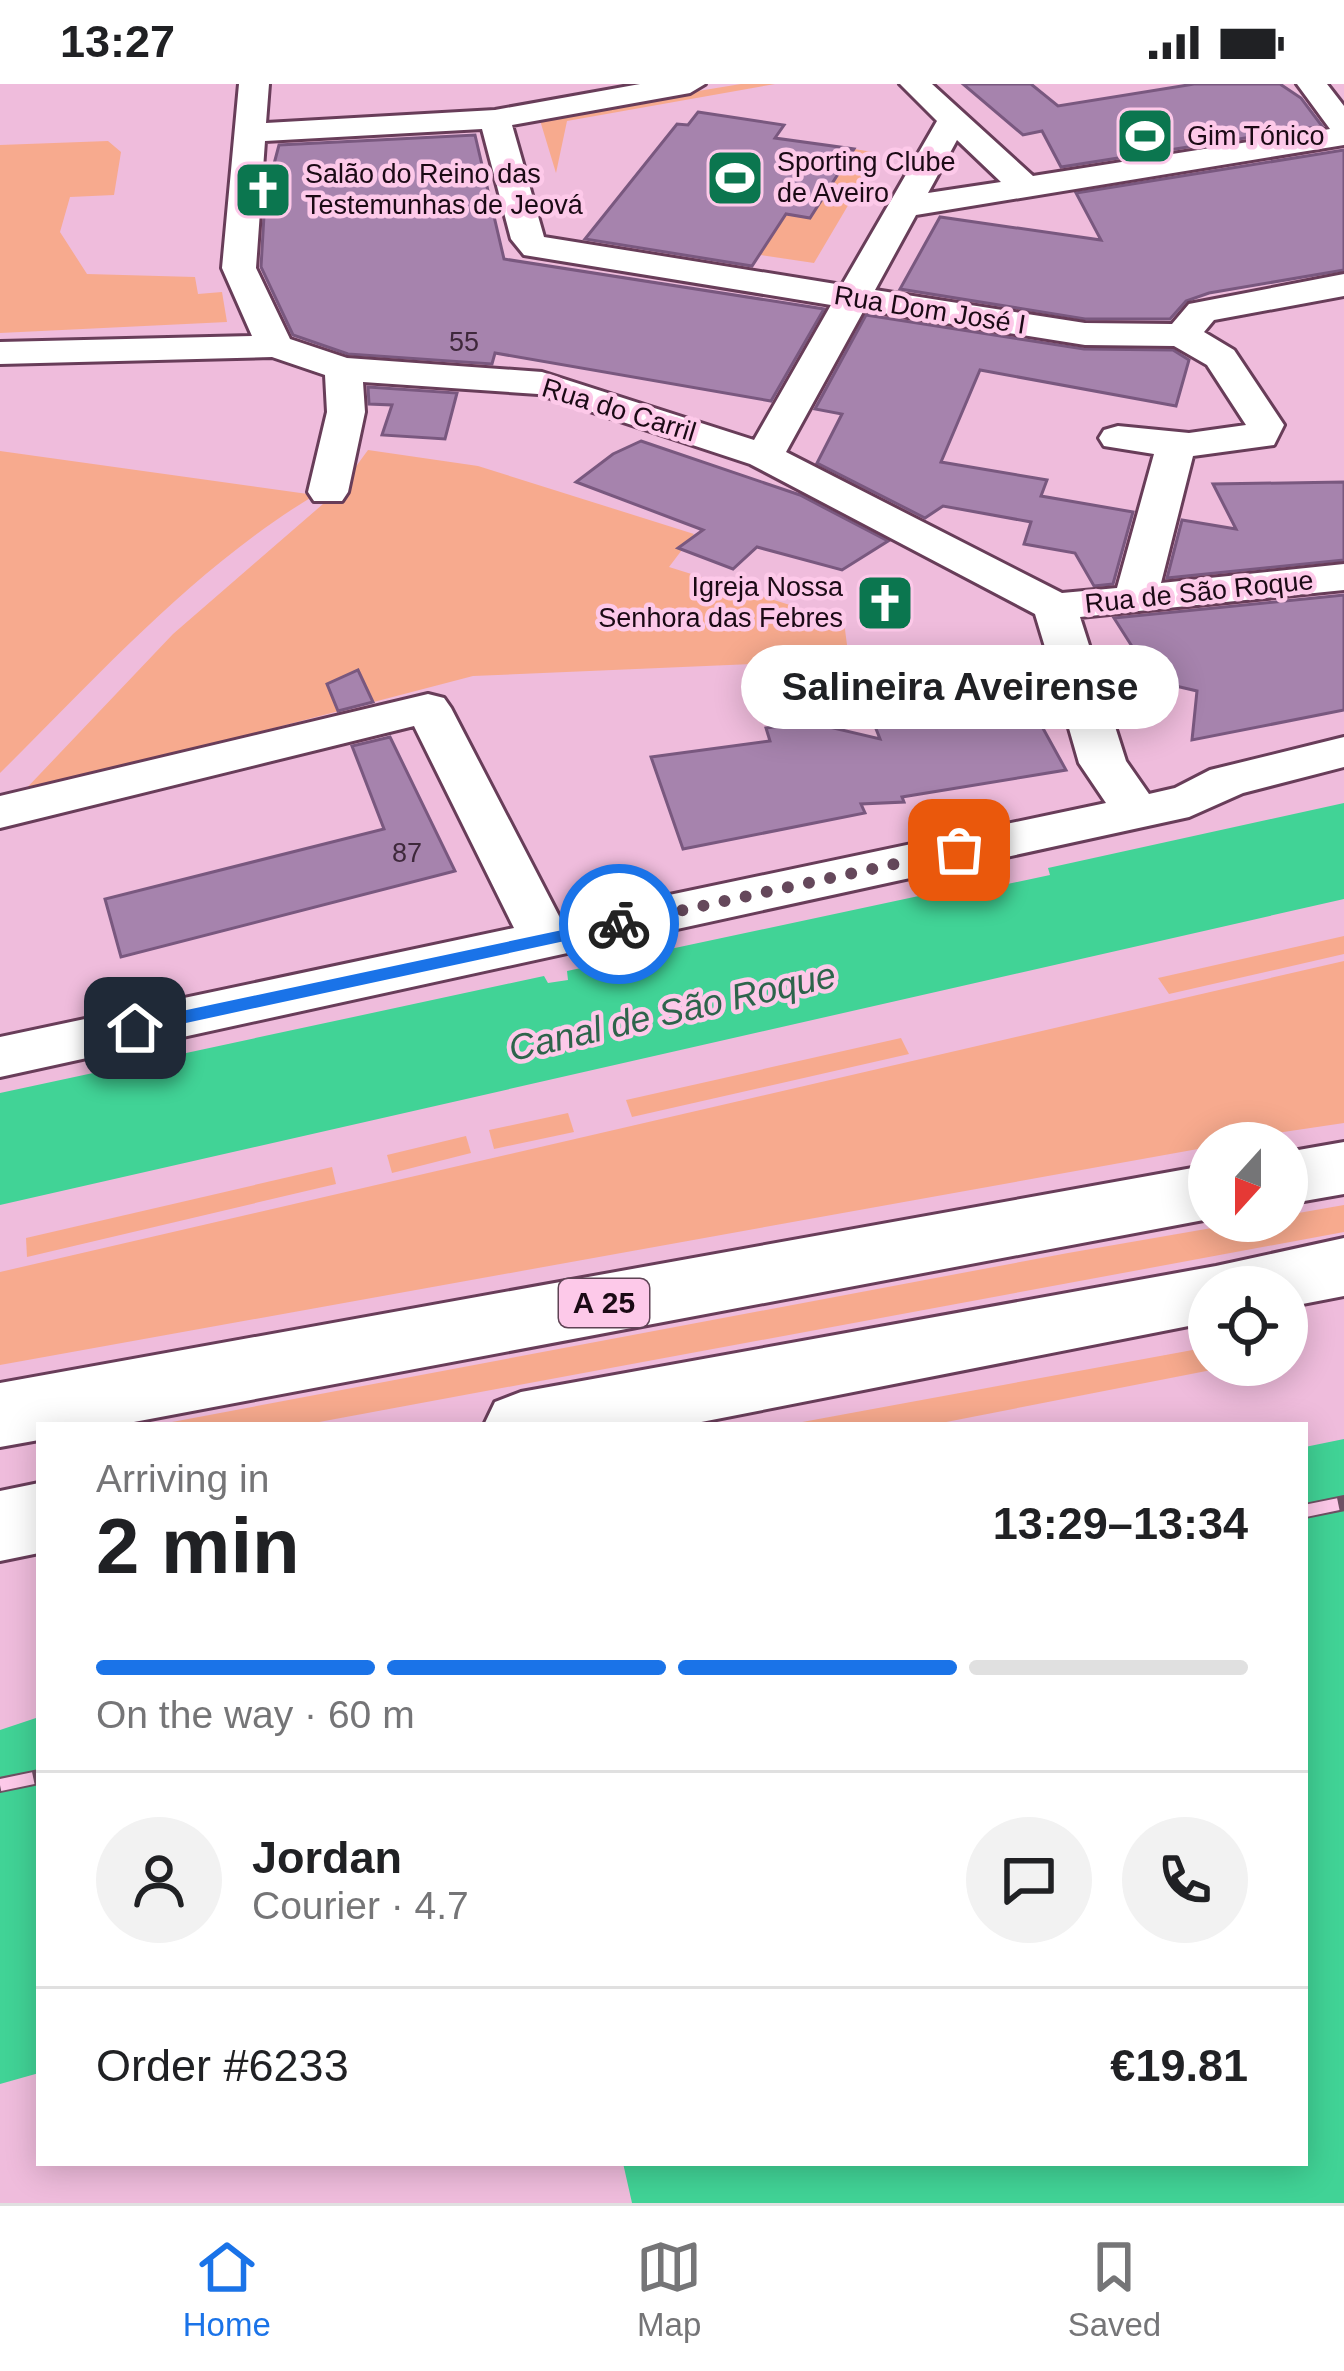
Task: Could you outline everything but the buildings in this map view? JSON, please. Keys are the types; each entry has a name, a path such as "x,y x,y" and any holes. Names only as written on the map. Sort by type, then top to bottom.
{"highway":[{"path":"1308,1174 1344,1168"},
{"name":"A 25","path":"0,1415 1188,1196"},
{"path":"1308,1274 1344,1267"},
{"path":"537,1422 1188,1297"},
{"path":"0,1526 36,1519"}],"street":[{"path":"0,353 275,346 238,268 254,84"},
{"path":"247,133 495,118 690,84"},
{"path":"915,84 1026,187"},
{"path":"904,207 1344,132 1312,84"},
{"name":"Rua Dom José I","path":"495,118 528,239 536,248 1084,334 1182,335"},
{"path":"764,456 952,122"},
{"path":"1118,438 1176,447 1260,437 1265,425 1221,358 1182,335 1202,311 1344,285"},
{"name":"Rua do Carril","path":"275,346 343,369 542,383 764,456 986,567 1055,608"},
{"path":"328,493 346,412 343,369"},
{"path":"1136,596 1176,447"},
{"name":"Rua de São Roque","path":"1055,608 1344,577"},
{"path":"1055,608 1103,763 1136,812"},
{"path":"906,684 1072,668"},
{"path":"0,812 428,708 546,940"},
{"path":"1189,801 1227,782 1344,752"},
{"path":"0,1057 1189,801 1255,802 1344,788"}],"shaded area":[{"path":"741,84 775,84 567,121 556,173 539,117"},
{"path":"108,141 121,152 114,195 70,197 60,232 87,274 195,277 198,294 222,292 227,322 0,333 0,145"},
{"path":"854,149 879,153 814,263 594,230 645,231 762,250 786,214 810,218"},
{"path":"368,450 478,466 694,534 669,567 844,622 849,660 473,676 21,794 173,634 338,491"},
{"path":"0,451 315,495 189,589 0,773"},
{"path":"1344,936 1344,954 1169,994 1158,978"},
{"path":"1344,961 1344,1123 1308,1128 1308,1122 1188,1122 1188,1151 0,1365 0,1272"},
{"path":"901,1038 909,1054 632,1117 626,1100"},
{"path":"568,1113 574,1132 494,1149 489,1130"},
{"path":"466,1136 471,1153 392,1173 387,1155"},
{"path":"332,1167 336,1184 27,1257 26,1238"},
{"path":"1344,1205 1344,1232 1308,1239 1308,1211"},
{"path":"1188,1232 1188,1242 1290,1242 319,1422 172,1422"},
{"path":"1188,1351 1188,1375 946,1422 802,1422"}],"water":[{"name":"Canal de São Roque","path":"1344,803 1344,899 0,1205 0,1093 544,976 548,983 568,980 567,971 989,881 993,887 1050,875 1048,868"},
{"path":"1344,1439 1344,2203 632,2203 624,2166 1308,2166 1308,1446"},
{"path":"36,1718 36,2074 0,2084 0,1730"}],"railway":[{"path":"1308,1510 1344,1503"},
{"path":"0,1785 36,1778"}],"way so far":[{"path":"619,924 959,850"}],"place":[{"name":"Gim Tónico","path":"1145,136"},
{"name":"Sporting Clube de Aveiro","path":"735,178"},
{"name":"Salão do Reino das Testemunhas de Jeová","path":"263,190"},
{"name":"Igreja Nossa Senhora das Febres","path":"885,603"},
{"name":"Salineira Aveirense","path":"959,850"}],"route":[{"path":"135,1028 619,924"}]}
